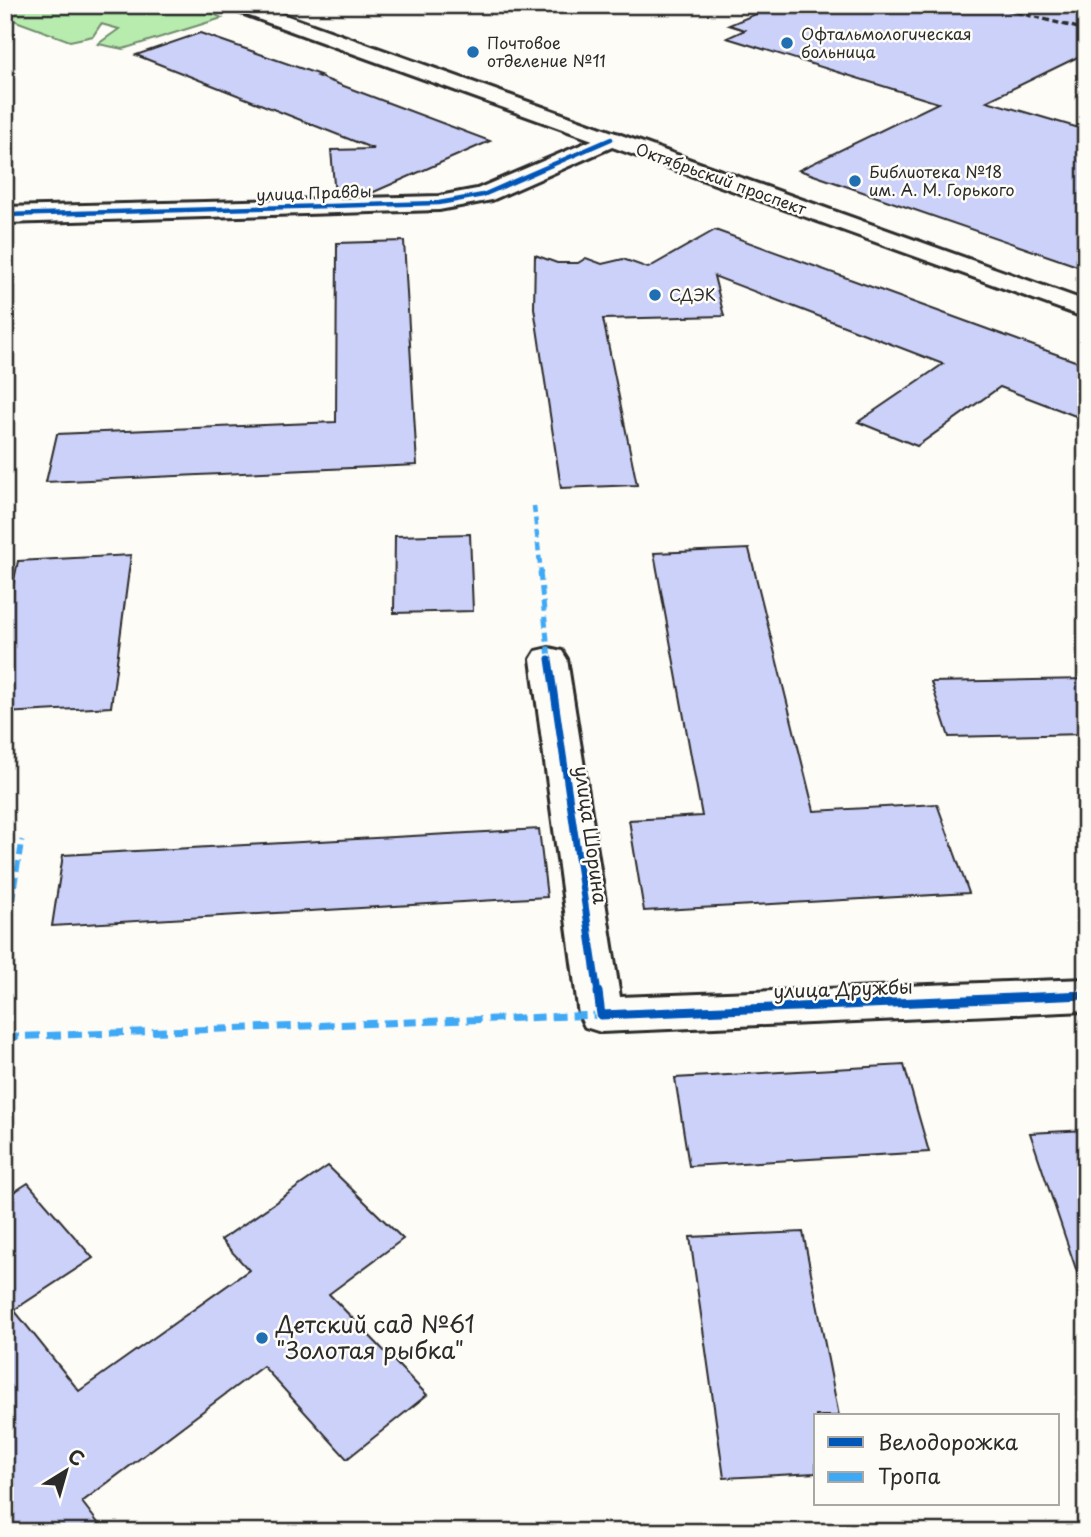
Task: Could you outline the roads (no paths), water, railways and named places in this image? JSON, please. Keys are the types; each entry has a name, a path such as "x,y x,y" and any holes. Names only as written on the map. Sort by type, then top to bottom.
{"street":[{"name":"Октябрьский проспект","path":"237,5 1086,310"},
{"name":"улица Правды","path":"5,215 439,203 483,195 611,139"},
{"name":"улица Шорина","path":"549,659 601,1015"},
{"name":"улица Дружбы","path":"601,1015 1086,995"}],"railway":[{"path":"989,5 1086,30"}],"place":[{"name":"Офтальмологическая больница","path":"787,43"},
{"name":"Почтовое отделение №11","path":"473,52"},
{"name":"Библиотека №18 им. А. М. Горького","path":"855,181"},
{"name":"СДЭК","path":"655,295"},
{"name":"Детский сад №61 \"Золотая рыбка\"","path":"262,1338"}]}
